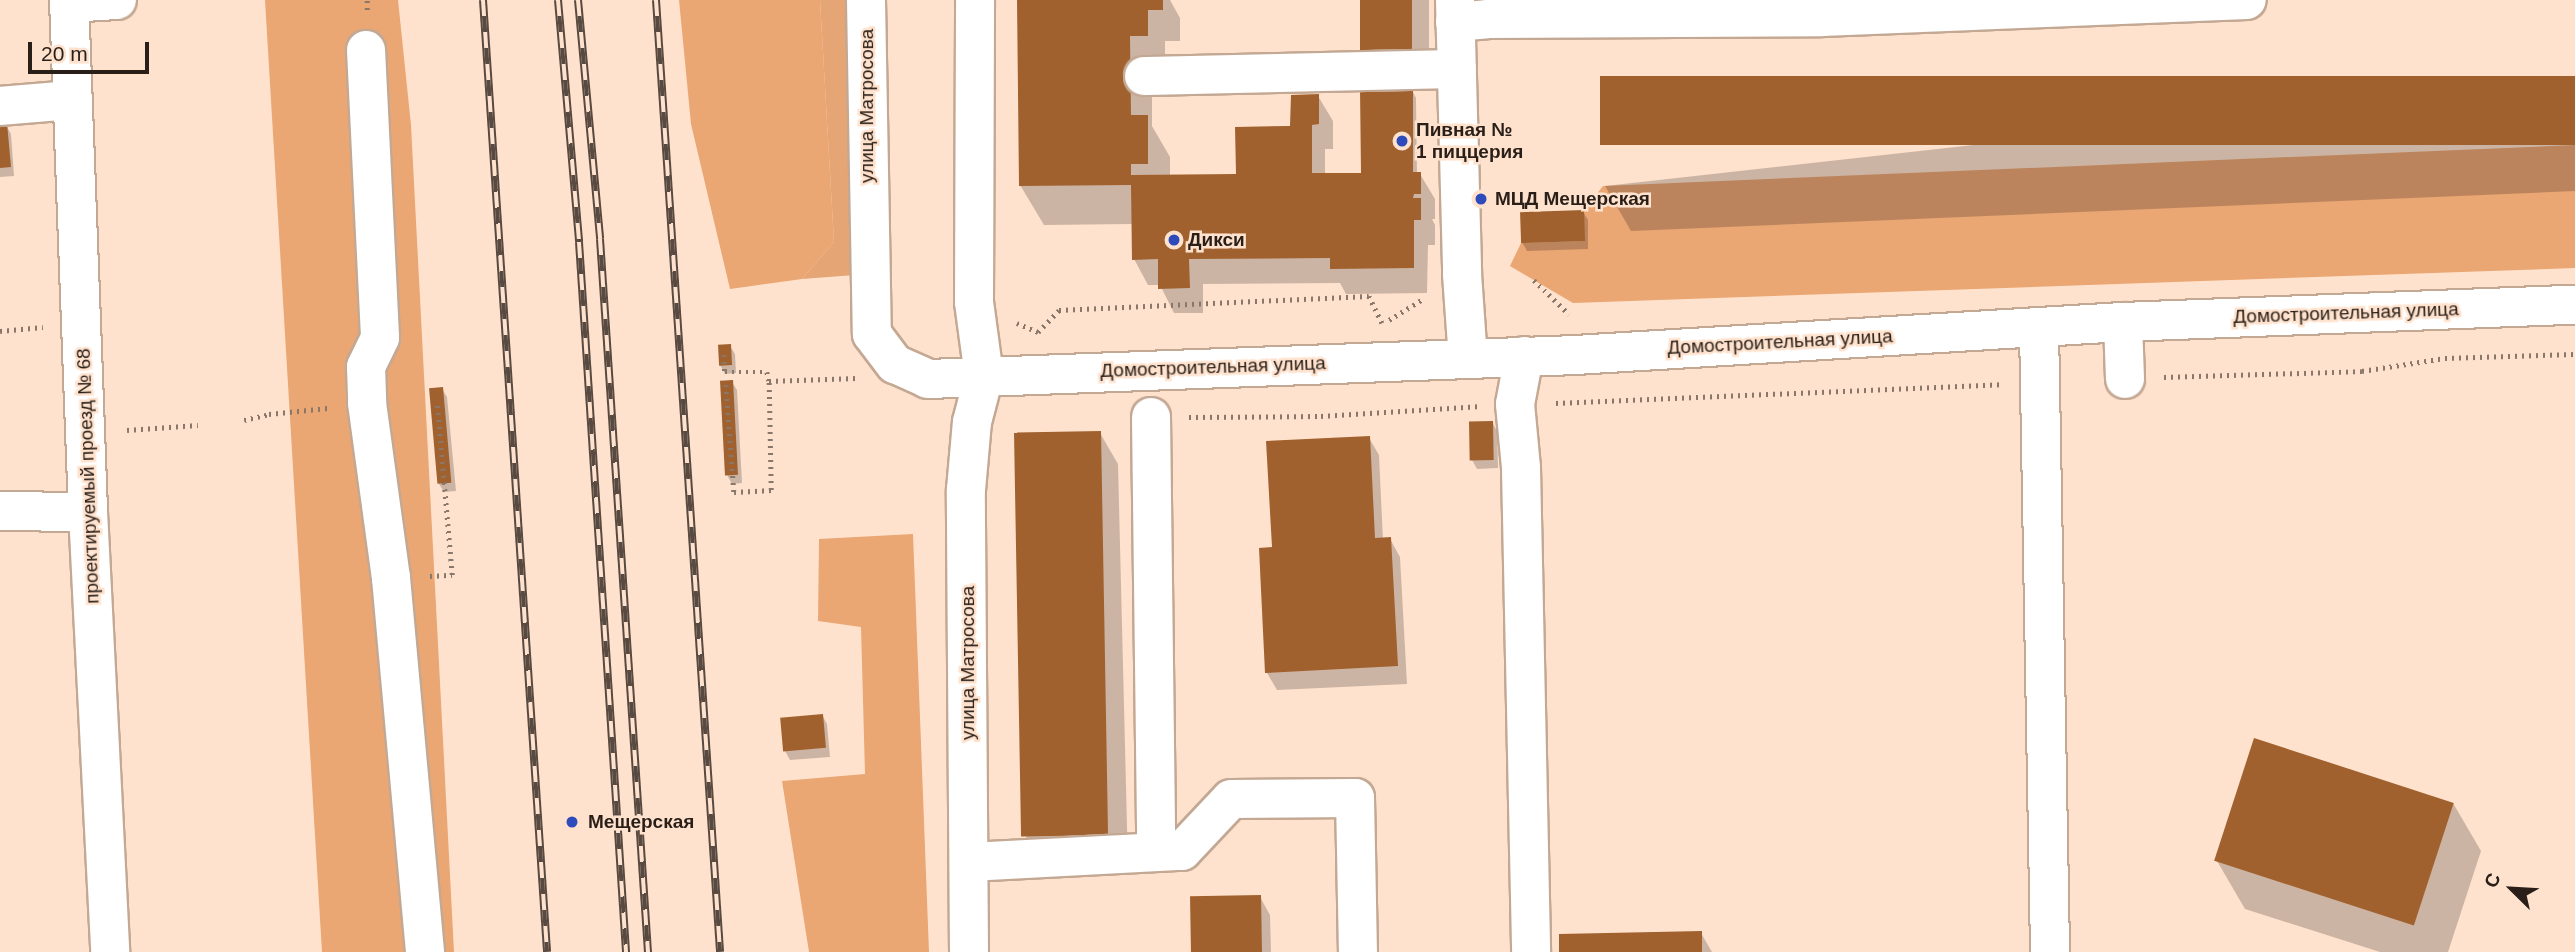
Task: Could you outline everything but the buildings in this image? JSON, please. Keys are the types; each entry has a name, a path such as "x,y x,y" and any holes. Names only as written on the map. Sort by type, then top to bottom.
{"street":[{"path":"69,1 117,0"},
{"name":"улица Матросова","path":"866,0 872,334 895,364 928,379 984,376"},
{"name":"улица Матросова","path":"969,952 966,489 972,422 984,376 974,302 975,0"},
{"path":"1468,359 1455,11 1487,19 1822,18 2247,0"},
{"name":"проектируемый проезд № 68","path":"69,1 88,512 110,952"},
{"path":"366,50 380,338 366,367 367,403 391,578 425,952"},
{"path":"1144,76 1457,69"},
{"path":"0,106 71,100"},
{"name":"Домостроительная улица","path":"984,376 1468,359 2123,322 2575,305"},
{"path":"2123,322 2125,379"},
{"path":"2039,327 2050,952"},
{"path":"1524,356 1515,404 1521,468 1531,952"},
{"path":"1151,417 1156,851"},
{"path":"0,511 88,512"},
{"path":"969,862 1182,850 1231,799 1355,798 1358,952"}],"path":[{"path":"1534,280 1572,317"},
{"path":"1038,332 1059,310 1369,296 1382,324"},
{"path":"0,331 51,327"},
{"path":"2125,379 2362,371 2445,358 2575,354"},
{"path":"724,355 725,372 767,372 771,490 734,492 726,385"},
{"path":"769,381 867,378"},
{"path":"1151,417 1321,416 1515,404 2008,384"},
{"path":"244,420 269,414 367,403"},
{"path":"391,578 452,575 437,405"},
{"path":"127,430 198,425"}],"shaded area":[{"path":"265,0 398,0 411,125 454,952 322,952"},
{"path":"679,0 820,0 834,242 802,279 730,289 691,124"},
{"path":"820,0 883,0 868,274 802,279 834,242"},
{"path":"2575,145 2575,268 1573,303 1510,266 1521,243 1584,241 1584,210 1603,186"},
{"path":"913,534 929,952 809,952 782,781 865,774 861,627 818,621 819,539"}],"railway":[{"path":"483,0 547,952"},
{"path":"558,0 579,242 626,952"},
{"path":"578,0 600,239 648,952"},
{"path":"656,0 720,952"}],"place":[{"name":"Пивная № 1 пиццерия","path":"1402,141"},
{"name":"МЦД Мещерская","path":"1481,199"},
{"name":"Дикси","path":"1174,240"},
{"name":"Мещерская","path":"572,822"}]}
